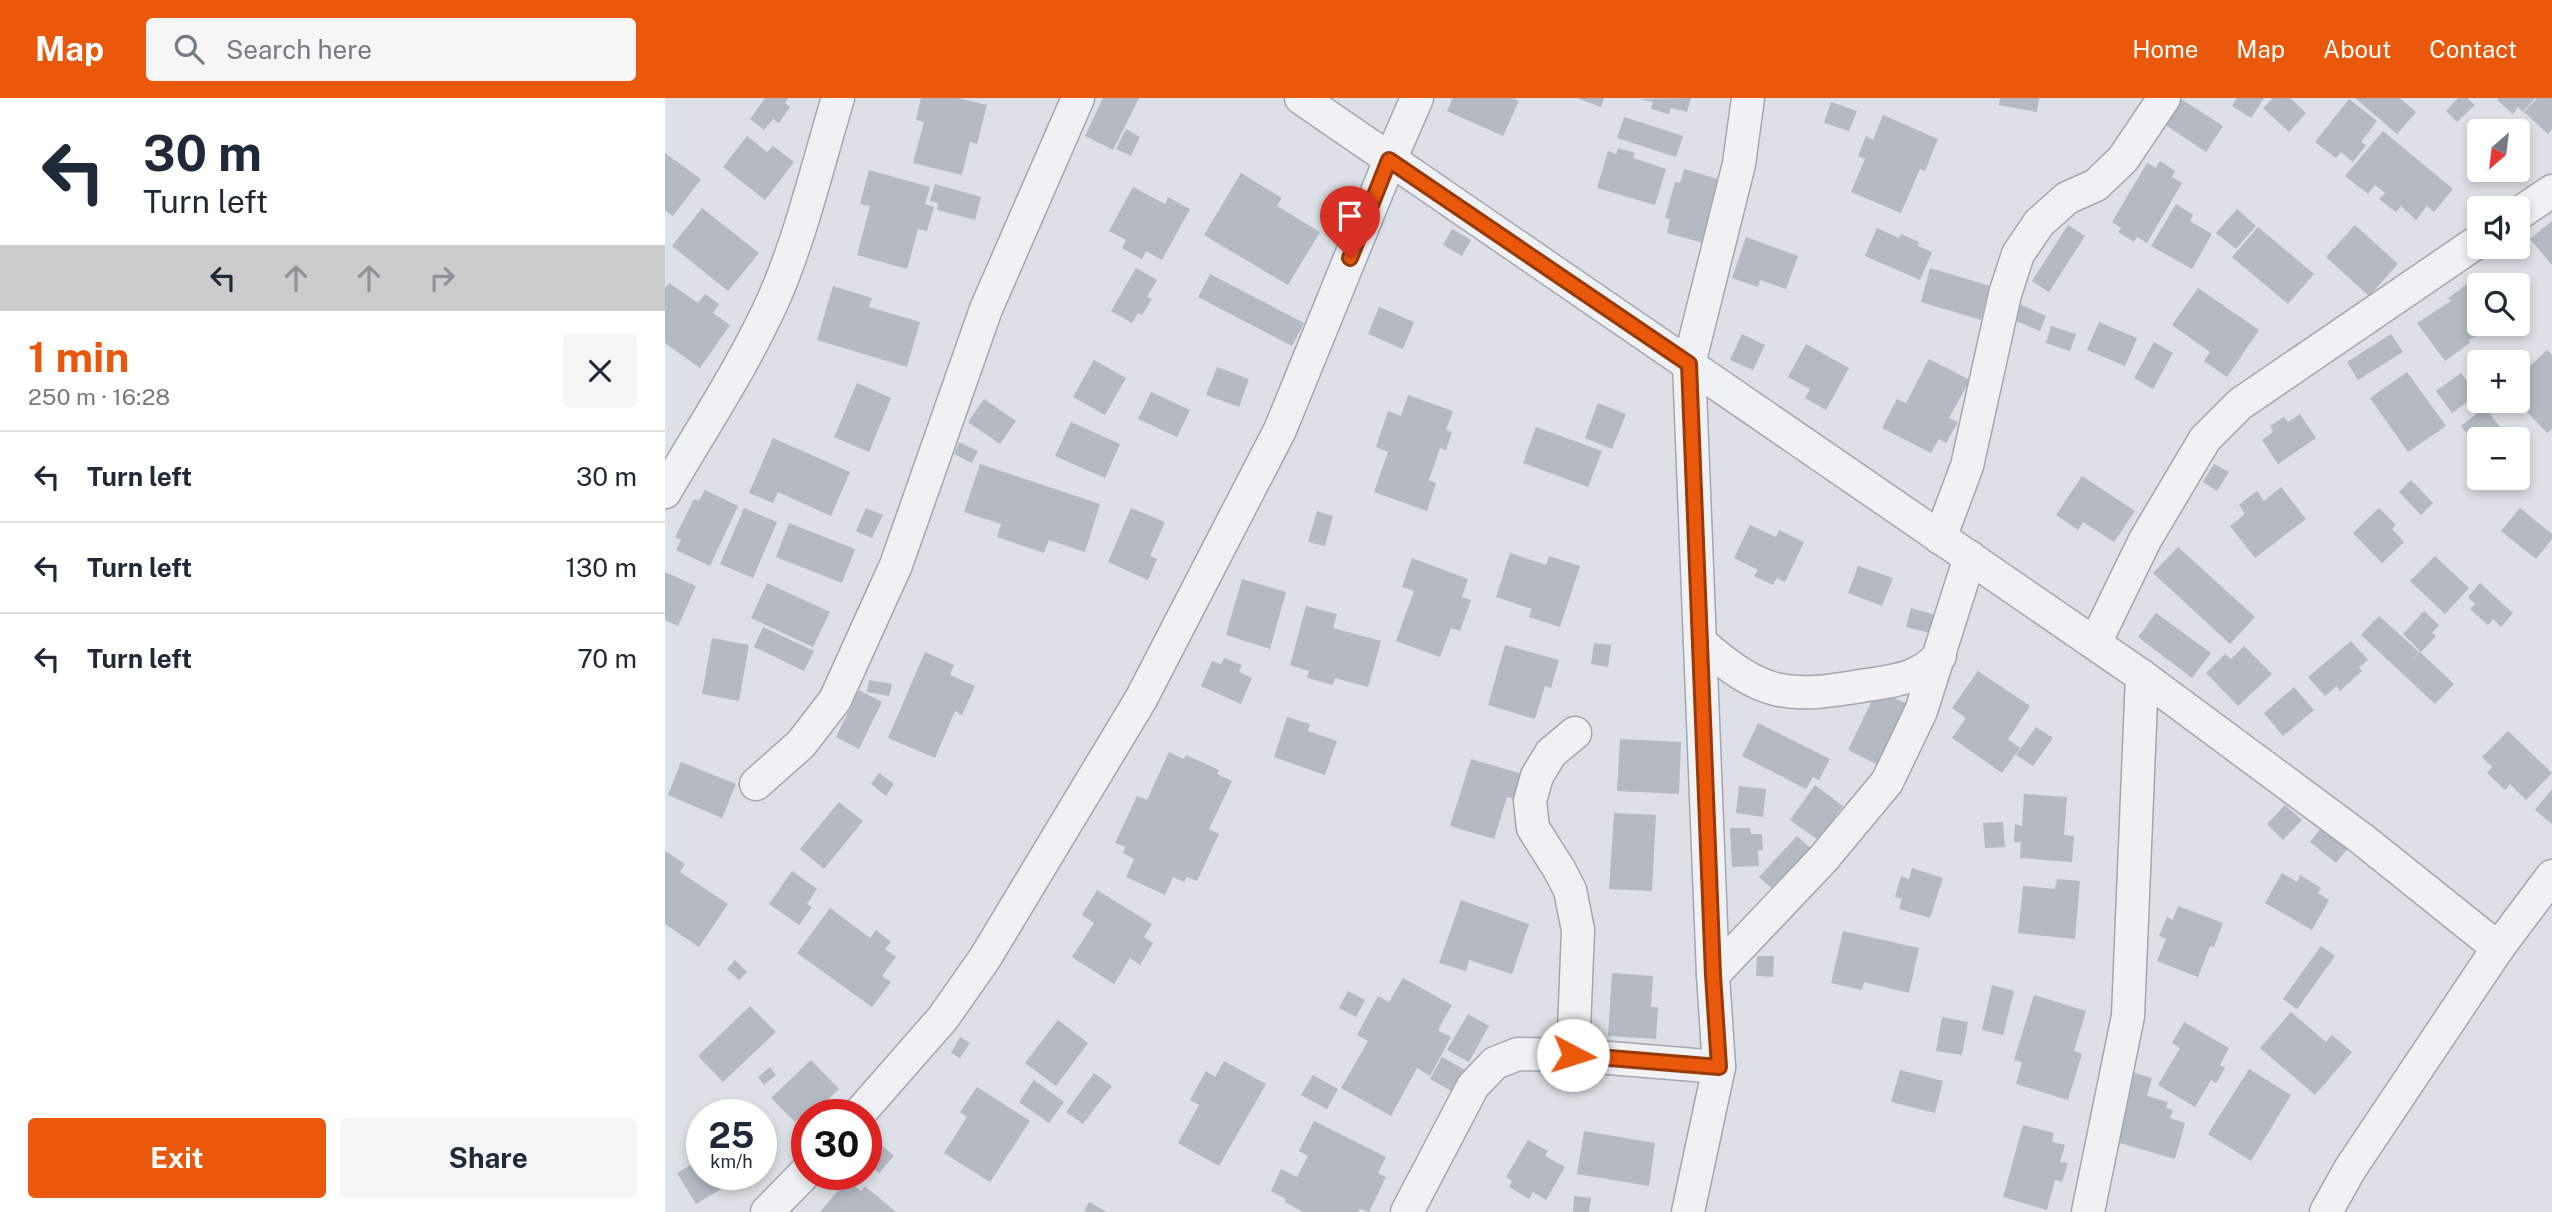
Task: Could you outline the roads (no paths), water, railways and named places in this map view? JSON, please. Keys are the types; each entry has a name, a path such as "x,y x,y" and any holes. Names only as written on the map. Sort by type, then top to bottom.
{"street":[{"path":"665,492 751,344 775,296 794,245 838,98"},
{"path":"755,784 801,744 835,700 896,565 986,309 1078,98"},
{"path":"1301,98 2142,676 2363,839 2498,948"},
{"path":"872,1099 943,1018 985,958 1141,699 1280,430 1389,160 1417,98"},
{"path":"1688,1212 1719,1067 1689,364 1739,164 1748,98"},
{"path":"1940,538 1967,466 2005,294 2018,254 2039,223 2067,198 2097,185 2123,159 2164,98"},
{"path":"2530,206 2552,191"},
{"path":"2095,643 2145,540 2205,439 2241,404 2467,249"},
{"path":"1713,975 1823,859 1887,782 1921,710 1970,557"},
{"path":"1700,642 1753,682 1784,692 1818,693 1911,678 1927,669 1940,656"},
{"path":"2088,1212 2128,1016 2142,676"},
{"path":"1573,1055 1578,930 1570,890 1533,828 1530,801 1537,776 1551,753 1575,733"},
{"path":"2326,1212 2350,1169 2498,948 2552,876"},
{"path":"1407,1212 1473,1086 1495,1063 1518,1054 1573,1055 1719,1067"},
{"path":"767,1212 791,1187"}]}
